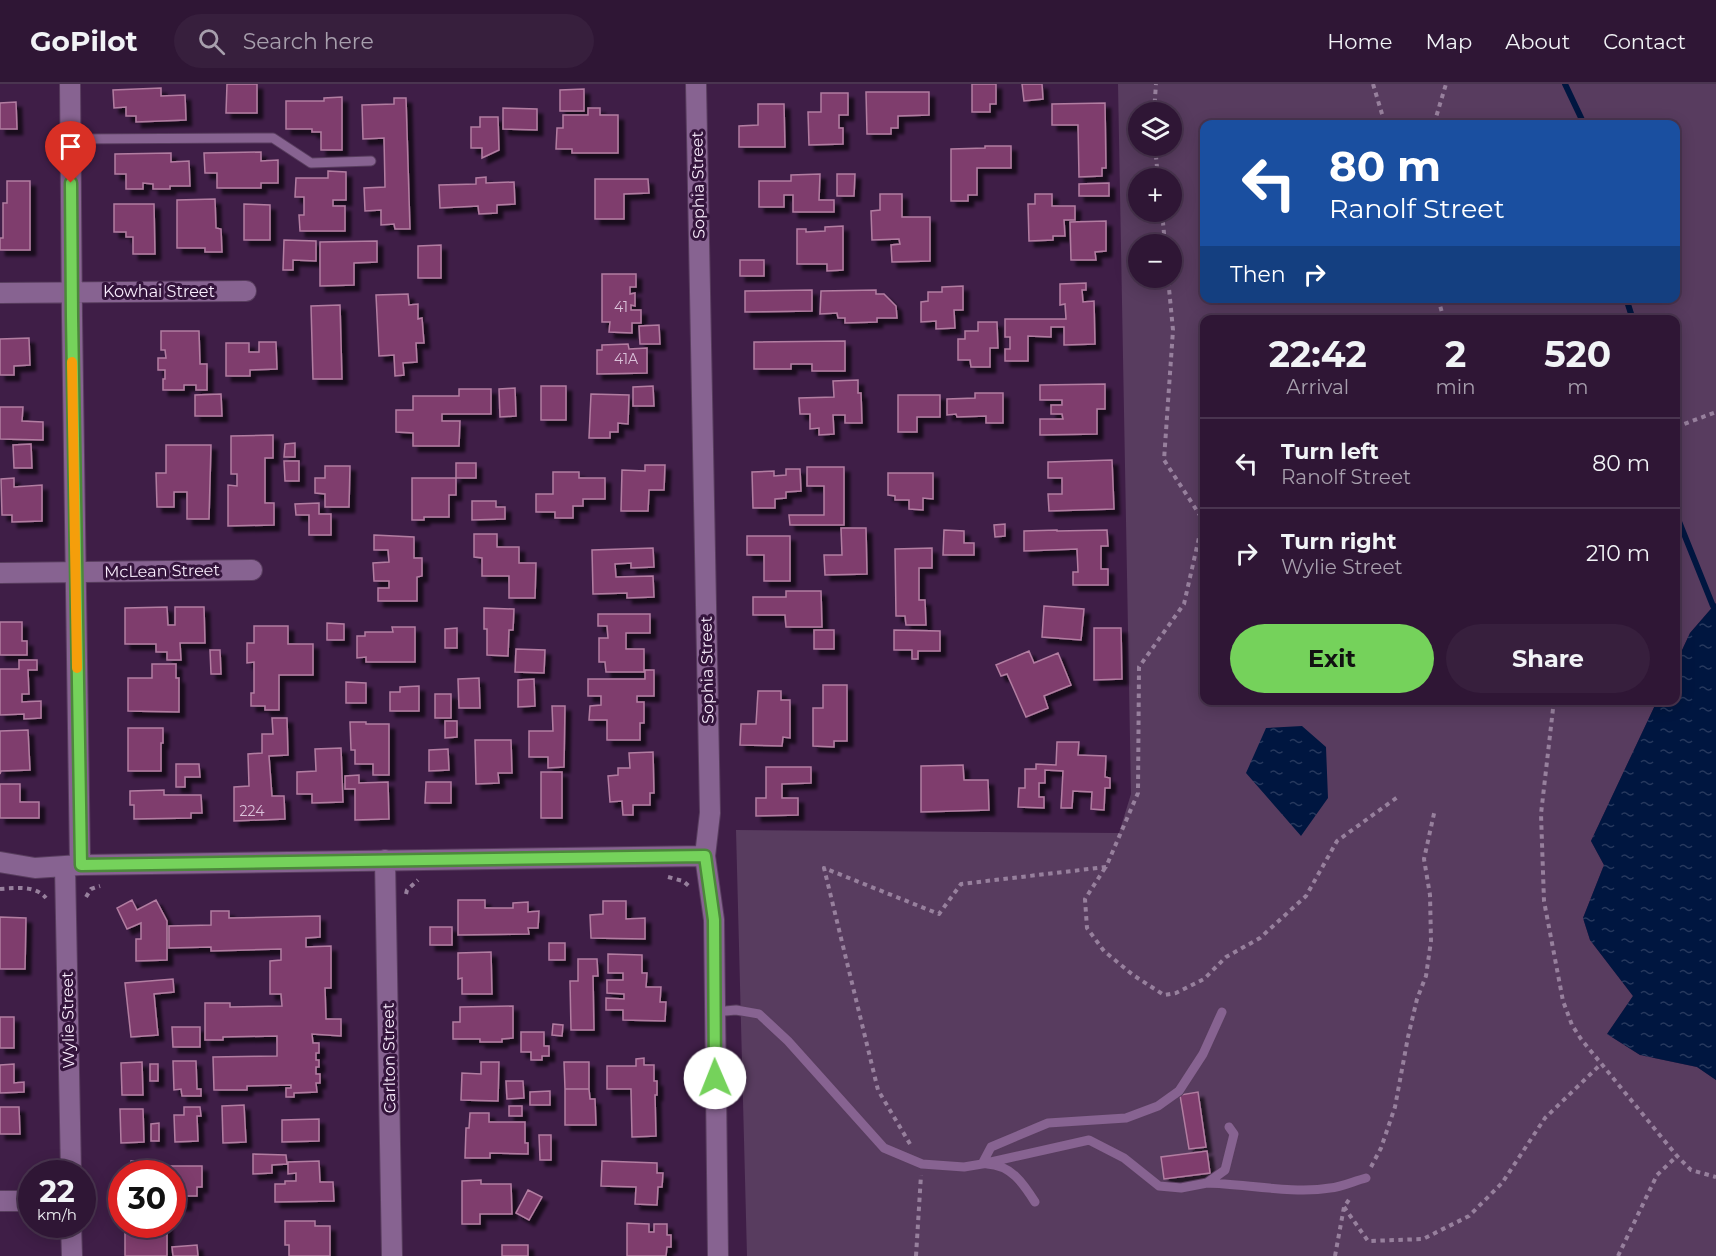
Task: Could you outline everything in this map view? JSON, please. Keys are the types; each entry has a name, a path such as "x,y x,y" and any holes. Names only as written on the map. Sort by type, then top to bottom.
{"street":[{"name":"Wylie Street","path":"70,84 76,572 70,1160"},
{"name":"Sophia Street","path":"696,84 710,813 705,856 714,920 718,1256"},
{"name":"Kowhai Street","path":"0,293 246,291"},
{"name":"McLean Street","path":"0,573 252,570"},
{"path":"0,862 35,868 705,856"},
{"name":"Carlton Street","path":"385,860 392,1256"},
{"path":"0,1201 18,1201"},
{"path":"71,1238 72,1256"}],"lane":[{"path":"71,140 273,138 311,162 371,161"},
{"path":"714,1012 736,1010 759,1014 788,1041 884,1148 922,1164 964,1167 1089,1140 1124,1158 1159,1186 1181,1188 1207,1184 1234,1184 1294,1189 1330,1188 1366,1178"},
{"path":"982,1164 991,1147 1048,1123 1126,1118 1158,1106 1179,1091 1203,1054 1222,1012"},
{"path":"1207,1184 1225,1170 1234,1134 1229,1127"},
{"path":"982,1164 993,1164 1012,1171 1035,1202"}],"path":[{"path":"1155,102 1156,84"},
{"path":"1372,84 1384,120"},
{"path":"1435,120 1446,84"},
{"path":"1169,288 1173,330 1164,460 1200,515"},
{"path":"1680,426 1716,412"},
{"path":"1200,533 1184,604 1139,667 1138,793 1106,867 1085,899 1087,928 1104,951 1133,975 1164,995 1176,993 1204,979 1226,957 1260,938 1306,896 1337,842 1399,796"},
{"path":"1555,705 1541,814 1544,901 1563,1001 1572,1025 1581,1039 1677,1156 1691,1170 1716,1178"},
{"path":"1335,1256 1344,1206 1366,1178 1381,1148 1395,1107 1408,1037 1417,999 1426,975 1431,941 1430,895 1424,859 1435,809"},
{"path":"916,1256 922,1164 878,1090 824,868 939,914 961,884 1106,867"},
{"path":"660,877 683,881 690,886 693,892"},
{"path":"405,903 407,890 421,878"},
{"path":"84,902 91,889 104,885"},
{"path":"0,889 34,889 42,893 49,902"},
{"path":"1344,1206 1368,1241 1423,1239 1469,1216 1502,1183 1545,1118 1601,1064"},
{"path":"1618,1256 1657,1175 1677,1156"}],"shaded area":[{"path":"1118,84 1716,84 1716,603 1690,633 1680,654 1680,315 1200,315 1200,705 1655,705 1591,841 1604,865 1583,918 1590,940 1633,996 1607,1034 1640,1055 1697,1067 1716,1080 1716,1256 747,1256 736,830 1119,833 1131,794"}],"water":[{"path":"1716,603 1716,1080 1697,1067 1640,1055 1607,1034 1633,996 1590,940 1583,918 1604,865 1591,841 1655,705 1680,705 1680,654 1690,633"},
{"path":"1302,726 1326,747 1328,798 1301,836 1246,773 1266,728"}],"building":[{"path":"227,84 257,84 257,113 226,113"},
{"path":"972,84 996,84 996,104 990,104 990,112 972,112"},
{"path":"1022,84 1042,84 1043,99 1024,101"},
{"path":"161,88 161,96 185,95 186,120 136,122 136,116 126,116 126,107 114,108 113,90"},
{"path":"584,89 584,111 560,111 560,90"},
{"path":"866,92 929,92 929,115 898,116 898,128 891,128 891,134 867,134"},
{"path":"821,93 848,93 848,115 839,115 839,128 843,128 843,144 809,145 808,112 821,112"},
{"path":"342,97 342,150 321,150 321,132 312,132 312,129 286,129 286,101 324,101 324,98"},
{"path":"394,98 406,98 410,229 395,229 394,224 381,225 381,210 365,211 364,188 385,187 384,138 363,139 362,105 394,104"},
{"path":"16,102 17,129 0,129 0,103"},
{"path":"1105,103 1106,168 1102,168 1102,176 1079,177 1078,125 1052,125 1052,104"},
{"path":"758,104 784,104 785,147 739,147 739,126 758,125"},
{"path":"503,108 537,109 537,130 503,129"},
{"path":"588,108 600,108 600,115 618,115 618,153 572,153 572,149 556,149 557,128 563,128 563,115 588,115"},
{"path":"480,117 498,117 499,150 482,158 482,148 471,148 471,127 480,127"},
{"path":"985,146 1011,146 1011,168 977,168 977,195 968,195 968,201 951,201 951,149 985,148"},
{"path":"261,152 261,161 278,160 278,183 261,183 261,188 217,188 217,173 205,173 204,153"},
{"path":"171,153 171,162 189,161 190,186 153,189 153,184 143,183 143,189 126,189 126,174 115,174 115,154"},
{"path":"328,171 346,172 346,200 333,200 333,206 345,206 345,231 300,231 299,215 304,215 304,197 295,197 296,178 328,178"},
{"path":"820,174 819,200 834,200 834,212 793,212 793,195 784,195 784,207 759,207 759,181 791,181 791,175"},
{"path":"837,174 855,174 854,196 837,196"},
{"path":"486,177 486,183 514,182 515,204 497,205 497,213 479,214 478,206 440,208 439,185 476,184 476,178"},
{"path":"595,179 648,179 649,193 624,194 624,219 595,219"},
{"path":"7,181 30,181 30,250 0,250 0,238 3,238 3,203 7,203"},
{"path":"1109,183 1109,196 1079,196 1079,184"},
{"path":"880,194 902,194 902,217 930,217 930,261 892,262 891,245 900,244 899,239 872,240 871,211 880,210"},
{"path":"1035,194 1052,194 1052,206 1075,206 1075,220 1064,220 1065,236 1053,236 1053,240 1029,241 1028,204 1035,204"},
{"path":"215,199 216,228 221,229 222,252 205,252 205,248 177,248 177,200"},
{"path":"114,204 154,204 155,254 133,254 133,237 126,237 126,232 114,232"},
{"path":"244,204 270,205 270,240 244,240"},
{"path":"1106,221 1106,251 1095,252 1096,260 1071,260 1070,222"},
{"path":"843,226 843,270 827,271 827,264 797,264 797,229 806,229 806,232 825,231 825,227"},
{"path":"284,240 316,241 316,261 293,260 293,270 283,270"},
{"path":"377,241 377,262 354,263 354,285 320,286 320,242"},
{"path":"441,245 441,278 418,278 418,246"},
{"path":"740,260 764,260 764,276 740,276"},
{"path":"602,274 636,274 636,287 630,287 630,294 635,293 635,306 631,305 631,310 641,310 641,323 632,323 632,333 609,332 610,322 602,322"},
{"path":"1086,283 1086,290 1082,290 1083,302 1094,301 1095,344 1064,345 1064,327 1051,327 1051,337 1028,336 1028,361 1005,361 1005,349 1010,349 1010,337 1005,337 1005,319 1066,319 1065,304 1060,305 1060,284"},
{"path":"963,286 963,310 954,310 955,328 936,329 936,321 921,322 921,302 928,301 928,292 942,292 942,287"},
{"path":"812,290 812,311 745,312 745,291"},
{"path":"876,290 876,294 884,294 896,306 897,318 877,318 877,322 845,323 845,318 838,318 837,313 820,314 821,291"},
{"path":"408,294 409,305 418,304 418,319 422,318 424,343 416,343 417,362 403,363 404,375 395,376 394,355 379,356 376,295"},
{"path":"340,305 342,379 313,379 311,306"},
{"path":"978,322 997,322 998,348 990,348 990,367 971,367 970,360 958,360 958,339 965,339 965,331 978,331"},
{"path":"659,325 660,344 640,344 639,326"},
{"path":"161,331 199,331 200,364 207,364 207,390 196,390 196,385 184,385 184,390 163,390 165,370 158,370 158,358 166,358 165,350 161,350"},
{"path":"29,338 30,365 14,366 14,375 0,375 0,339"},
{"path":"845,341 845,371 812,371 812,364 791,364 791,369 754,369 754,342"},
{"path":"259,342 276,342 277,369 250,370 250,376 226,376 226,343 249,343 249,352 259,352"},
{"path":"628,344 629,349 647,348 647,373 597,374 597,350 602,350 602,345"},
{"path":"858,380 862,423 845,423 845,415 833,415 834,434 819,435 819,428 810,429 810,414 800,414 799,398 834,397 833,381"},
{"path":"1105,384 1105,409 1097,409 1097,434 1040,435 1040,419 1063,419 1062,414 1051,414 1051,405 1062,405 1062,400 1040,400 1040,385"},
{"path":"541,386 566,386 566,420 541,420"},
{"path":"653,386 654,406 633,406 633,387"},
{"path":"515,388 516,416 500,417 499,389"},
{"path":"459,389 491,389 491,414 442,414 442,421 460,421 459,446 413,446 413,433 396,432 396,410 413,410 413,396 459,396"},
{"path":"975,393 1003,393 1003,423 986,423 986,416 947,415 947,399 975,398"},
{"path":"221,394 222,416 195,416 195,395"},
{"path":"591,394 629,395 628,424 618,423 618,432 610,432 610,438 589,438"},
{"path":"898,395 940,395 940,417 917,417 917,432 898,432"},
{"path":"0,407 23,407 22,421 43,422 43,440 0,439"},
{"path":"273,435 273,458 265,458 265,503 274,503 274,525 228,526 228,485 237,486 237,474 231,474 231,436"},
{"path":"295,443 295,457 284,457 285,444"},
{"path":"31,444 32,468 14,468 13,445"},
{"path":"166,445 211,445 209,519 187,519 187,492 174,492 174,507 157,507 156,473 166,473"},
{"path":"1112,460 1114,509 1049,511 1048,494 1062,494 1062,478 1048,478 1048,462"},
{"path":"284,461 299,461 299,481 285,481"},
{"path":"456,463 476,463 476,478 456,478"},
{"path":"645,465 665,465 664,490 649,490 648,511 621,511 622,470 645,471"},
{"path":"325,466 350,466 349,507 325,507 325,494 315,493 315,478 325,478"},
{"path":"807,467 844,467 844,525 790,525 789,515 824,515 824,486 807,486"},
{"path":"786,469 800,469 801,491 786,492 786,498 775,499 775,508 753,508 752,472 774,471 774,476 786,475"},
{"path":"553,472 579,472 579,478 605,478 605,499 583,499 583,506 573,506 573,518 555,518 555,512 536,512 536,494 553,494"},
{"path":"888,473 933,473 933,499 923,498 923,510 909,509 909,500 895,500 895,496 888,495"},
{"path":"14,478 14,487 42,485 42,521 12,522 12,515 2,515 1,479"},
{"path":"412,478 456,478 456,495 449,495 449,517 424,517 424,520 412,520"},
{"path":"472,501 496,501 496,507 505,507 505,519 472,520"},
{"path":"319,503 319,514 331,514 331,535 309,535 309,515 296,515 295,504"},
{"path":"1005,524 1005,536 995,537 994,525"},
{"path":"841,528 866,528 867,574 825,575 824,555 842,555"},
{"path":"944,530 964,531 964,543 974,543 974,555 943,555"},
{"path":"1107,530 1108,546 1101,546 1101,569 1108,569 1108,585 1073,585 1073,572 1078,572 1077,549 1024,551 1024,531"},
{"path":"474,534 497,534 497,547 519,547 519,563 536,563 535,598 509,598 509,576 482,576 482,558 474,557"},
{"path":"374,535 414,537 414,558 422,558 422,576 417,577 417,601 378,601 378,588 389,588 389,581 374,581 373,563 389,562 388,550 374,550"},
{"path":"747,536 790,536 790,581 764,581 764,555 747,555"},
{"path":"653,548 654,567 631,568 631,563 615,564 616,577 653,576 654,597 627,598 627,593 593,594 592,550"},
{"path":"932,548 932,568 919,568 919,600 925,600 926,625 906,625 905,616 896,616 895,549"},
{"path":"786,591 821,591 822,627 786,627 785,615 753,615 753,597 786,597"},
{"path":"1044,606 1084,609 1081,640 1042,637"},
{"path":"167,607 168,625 175,625 175,607 204,607 205,643 180,643 181,660 167,660 167,652 156,652 156,644 125,644 125,608"},
{"path":"484,608 514,609 513,630 509,630 508,656 487,655"},
{"path":"598,614 650,614 650,633 626,633 626,649 644,649 644,672 606,672 605,662 599,662 599,638 608,638 607,626 598,626"},
{"path":"0,622 22,622 22,641 27,641 27,655 0,655"},
{"path":"327,623 344,624 344,640 327,640"},
{"path":"254,626 288,626 288,644 313,644 313,675 279,675 279,710 265,710 265,706 251,706 251,693 254,693 254,662 247,663 247,643 254,643"},
{"path":"392,627 415,627 415,662 366,662 366,657 357,658 357,636 365,636 365,632 393,632"},
{"path":"457,628 457,648 445,648 445,629"},
{"path":"1094,628 1121,628 1122,679 1094,680"},
{"path":"814,630 834,630 834,649 814,649"},
{"path":"894,630 940,631 940,651 918,651 918,659 912,659 912,650 894,650"},
{"path":"516,649 545,650 544,673 515,672"},
{"path":"210,650 220,650 221,674 211,674"},
{"path":"1029,651 1034,663 1058,653 1071,685 1044,696 1048,708 1026,717 1007,674 1001,676 996,665"},
{"path":"19,660 37,660 37,670 28,670 29,694 22,694 22,702 41,701 41,718 24,719 24,714 0,715 0,669 19,669"},
{"path":"152,664 176,664 176,678 179,678 179,712 128,711 128,678 152,678"},
{"path":"645,670 654,670 654,696 637,696 637,702 644,702 644,723 640,723 640,740 607,740 607,720 589,720 590,706 601,705 601,696 588,696 588,679 645,679"},
{"path":"479,678 480,708 459,708 458,679"},
{"path":"534,679 535,706 518,707 518,680"},
{"path":"346,682 366,683 366,703 346,703"},
{"path":"823,685 847,685 847,741 834,741 834,747 813,746 813,708 823,708"},
{"path":"419,686 419,711 390,711 390,692 400,692 400,687"},
{"path":"758,691 781,691 781,700 790,700 790,738 783,737 782,746 740,745 741,724 756,724"},
{"path":"435,694 451,694 451,718 435,718"},
{"path":"552,706 565,706 564,767 548,768 548,757 529,757 529,731 553,731"},
{"path":"272,718 287,718 288,755 269,756 272,796 284,796 285,819 234,821 234,787 249,786 248,754 262,753 262,734 273,734"},
{"path":"445,721 457,721 457,737 445,738"},
{"path":"350,722 389,724 389,775 373,775 373,764 355,764 355,750 351,750"},
{"path":"128,728 163,728 161,771 128,771"},
{"path":"28,730 30,770 1,771 0,774 0,731"},
{"path":"475,740 511,740 512,773 498,773 499,783 476,784"},
{"path":"1057,742 1079,742 1078,755 1106,756 1105,777 1110,778 1110,788 1105,788 1104,810 1091,809 1092,792 1073,791 1072,808 1061,808 1063,771 1045,770 1045,783 1039,783 1039,797 1044,797 1044,808 1018,807 1019,788 1025,788 1025,769 1036,769 1036,764 1056,765"},
{"path":"341,748 343,802 312,803 312,794 297,794 297,772 316,771 315,749"},
{"path":"448,749 449,770 429,771 429,750"},
{"path":"653,752 654,793 650,793 650,805 633,805 633,815 623,815 622,801 610,802 608,776 618,775 618,768 630,768 629,753"},
{"path":"176,764 199,764 200,777 185,777 185,787 176,787"},
{"path":"963,765 964,780 988,780 989,810 921,812 921,766"},
{"path":"766,767 811,767 811,783 782,784 782,798 798,798 798,815 756,816 756,798 766,798"},
{"path":"541,772 562,772 562,818 541,818"},
{"path":"359,775 359,783 388,782 389,819 355,820 355,789 345,789 345,776"},
{"path":"426,782 451,782 451,803 425,803"},
{"path":"0,784 20,784 20,802 39,802 39,818 0,818"},
{"path":"164,790 164,795 201,795 202,813 191,813 191,818 134,819 134,805 130,805 130,791"},
{"path":"132,900 137,910 156,900 167,921 167,960 136,961 136,939 141,939 141,923 127,929 117,908"},
{"path":"458,900 485,900 485,908 513,908 513,903 528,902 528,912 539,911 538,928 528,928 529,934 458,935"},
{"path":"603,901 626,901 626,919 645,918 645,939 591,938 590,915 603,914"},
{"path":"211,911 229,911 229,918 320,916 320,937 306,938 306,947 331,946 331,988 325,988 326,1019 341,1019 341,1036 312,1034 313,1043 319,1043 316,1060 319,1060 319,1067 316,1067 316,1074 320,1074 320,1083 316,1083 317,1092 294,1093 294,1097 286,1097 286,1088 291,1088 291,1085 247,1086 247,1090 214,1090 213,1057 277,1056 277,1036 223,1037 223,1040 205,1040 205,1003 230,1003 230,1007 282,1006 281,994 270,994 270,961 281,960 281,949 211,951 211,947 169,948 169,926 211,925"},
{"path":"0,917 26,918 25,969 0,969"},
{"path":"430,927 452,927 452,945 430,945"},
{"path":"549,943 565,943 565,960 549,960"},
{"path":"491,952 492,994 462,994 462,978 458,979 458,953"},
{"path":"608,954 642,955 642,973 647,973 646,987 661,987 660,1002 666,1002 665,1021 623,1020 623,1010 606,1010 606,998 624,999 624,994 607,993 607,980 623,980 623,973 608,973"},
{"path":"578,959 597,959 598,976 593,976 594,1030 571,1030 570,981 578,981"},
{"path":"173,979 174,992 154,994 158,1035 131,1037 125,983"},
{"path":"513,1006 513,1038 502,1039 502,1042 453,1039 453,1022 460,1022 460,1007"},
{"path":"0,1017 14,1017 14,1048 0,1048"},
{"path":"553,1024 563,1025 562,1036 552,1035"},
{"path":"172,1027 200,1027 200,1047 173,1047"},
{"path":"521,1032 544,1032 544,1046 549,1046 549,1056 542,1056 542,1060 531,1060 531,1052 521,1052"},
{"path":"644,1058 644,1065 654,1065 654,1081 657,1081 656,1136 632,1137 631,1089 607,1089 607,1066 636,1066 636,1059"},
{"path":"173,1061 196,1061 197,1089 201,1089 201,1096 182,1096 181,1089 174,1090"},
{"path":"142,1062 143,1095 122,1095 121,1063"},
{"path":"481,1062 499,1062 498,1101 461,1100 462,1073 481,1074"},
{"path":"564,1062 589,1062 589,1089 565,1089"},
{"path":"14,1064 14,1083 24,1082 24,1092 0,1093 0,1065"},
{"path":"150,1064 158,1064 158,1081 150,1081"},
{"path":"506,1081 523,1081 524,1098 507,1099"},
{"path":"565,1089 589,1089 590,1099 595,1099 596,1125 565,1125"},
{"path":"550,1091 550,1105 530,1105 530,1092"},
{"path":"1198,1092 1206,1147 1189,1149 1180,1095"},
{"path":"244,1105 246,1142 223,1143 222,1106"},
{"path":"509,1106 522,1106 522,1116 509,1116"},
{"path":"0,1107 19,1107 20,1134 0,1134"},
{"path":"184,1107 200,1107 201,1116 197,1116 198,1141 175,1142 174,1115 184,1115"},
{"path":"120,1109 143,1109 144,1142 121,1143"},
{"path":"470,1113 489,1113 489,1122 525,1122 525,1143 528,1143 528,1154 490,1153 490,1158 465,1158 466,1128 469,1128"},
{"path":"319,1119 319,1141 282,1142 282,1120"},
{"path":"159,1123 159,1141 151,1141 151,1124"},
{"path":"539,1135 551,1135 551,1160 540,1160"},
{"path":"1207,1151 1210,1173 1164,1179 1161,1157"},
{"path":"253,1154 286,1155 287,1164 272,1165 272,1173 253,1174"},
{"path":"319,1161 320,1182 333,1182 334,1201 275,1202 275,1184 296,1181 296,1173 288,1174 288,1162"},
{"path":"602,1161 657,1163 657,1173 663,1173 662,1187 658,1187 657,1205 635,1204 636,1187 601,1186"},
{"path":"186,1166 202,1166 202,1187 197,1187 197,1196 186,1196"},
{"path":"481,1180 481,1184 511,1184 512,1214 480,1214 480,1224 462,1224 462,1181"},
{"path":"528,1190 542,1197 529,1220 516,1213"},
{"path":"285,1221 315,1221 315,1226 330,1226 330,1256 289,1256 289,1245 285,1245"},
{"path":"627,1223 649,1224 649,1232 654,1232 654,1224 667,1224 667,1235 671,1235 671,1247 667,1247 666,1256 627,1256"},
{"path":"125,1238 167,1238 167,1256 125,1256"},
{"path":"197,1245 198,1256 173,1256 172,1247"},
{"path":"502,1245 528,1245 528,1256 502,1256"}],"waterway":[{"path":"1565,84 1582,120"},
{"path":"1628,303 1631,315"},
{"path":"1680,524 1713,606"}],"slow traffic":[{"path":"72,362 77,668"}],"route":[{"path":"71,183 81,865 705,856 714,920 715,1078"}]}
